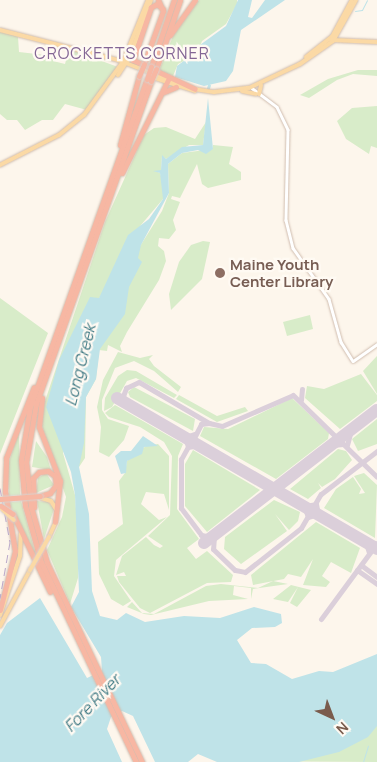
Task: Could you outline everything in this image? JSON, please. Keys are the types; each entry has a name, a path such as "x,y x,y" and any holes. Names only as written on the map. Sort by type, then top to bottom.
{"highway":[{"path":"95,222 139,76 163,9 158,0"},
{"path":"142,762 96,673 52,575 37,532 27,488 27,448 34,410 113,189 174,0"},
{"path":"153,68 165,44 180,0"},
{"path":"165,44 196,0"},
{"path":"163,9 157,4 151,7 133,60 198,90"},
{"path":"76,638 36,549 21,480 26,420 95,222 149,80"},
{"path":"113,189 150,113 168,82"},
{"path":"150,113 168,88 176,86"},
{"path":"0,610 15,552 5,491 7,454 55,336"},
{"path":"56,522 60,481 38,418 57,348"},
{"path":"0,499 40,497 50,493 56,486 55,476 48,471 38,472 32,480 37,532"},
{"path":"1,507 13,517 96,673"},
{"path":"118,718 136,762"}],"main road":[{"path":"0,165 71,127 114,78 131,53 149,0"},
{"path":"124,64 149,0"},
{"path":"331,40 352,0"},
{"path":"0,30 124,64 176,86 198,90 238,90 261,84 298,63 331,40 339,33 356,0"},
{"path":"339,33 348,41"},
{"path":"331,40 377,42"},
{"path":"131,53 132,63 139,69"},
{"path":"124,64 168,82 198,90"},
{"path":"238,90 258,95 261,84"},
{"path":"0,626 56,522 54,505 40,497"},
{"path":"0,615 22,550 21,536 13,517"}],"street":[{"path":"253,87 258,95 280,110 288,130 286,220 289,238 329,299 341,342 353,361 377,344"}],"green space":[{"path":"199,0 237,0 237,4 226,24 202,41 197,54 178,64 173,76 159,71 173,36"},
{"path":"0,31 18,37 19,52 54,56 53,61 65,64 69,49 118,67 87,110 65,104 53,120 42,120 25,130 17,120 7,120 0,114"},
{"path":"358,70 377,70 377,76 353,74 337,80 309,98 300,95 328,79"},
{"path":"377,106 377,148 371,146 369,154 346,139 337,121 352,108"},
{"path":"206,122 203,145 189,145 166,159 162,156 161,171 155,171 160,173 164,186 163,199 141,225 89,316 63,453 75,495 78,537 78,578 70,604 47,550 62,517 66,497 42,426 43,407 105,222 144,135 154,128 166,127 195,139"},
{"path":"213,145 233,147 229,164 241,172 241,180 208,188 202,184 197,164 180,198 172,196 171,199 180,202 173,220 176,230 169,239 159,238 158,246 164,251 166,261 159,280 127,332 120,346 122,352 108,345 107,351 99,350 96,379 86,397 85,458 79,467 76,378 92,323 162,211 169,193 168,164 182,153 213,149"},
{"path":"203,241 210,242 202,279 171,310 169,294 179,262 191,245"},
{"path":"0,298 48,333 0,454"},
{"path":"310,315 313,329 287,336 283,322"},
{"path":"118,352 140,358 153,355 149,359 154,366 181,387 178,392 154,371 134,361 115,368 102,400 102,410 108,419 129,426 124,440 109,457 99,452 101,427 97,407 103,380"},
{"path":"377,356 377,394 363,371"},
{"path":"127,370 136,371 177,395 174,398 136,378 127,381 112,407 104,411 105,398 118,376"},
{"path":"361,374 377,395 377,401 340,429 305,398 307,386 324,389"},
{"path":"134,387 195,419 193,431 130,397 128,392"},
{"path":"179,395 217,416 245,407 248,411 217,422 176,399"},
{"path":"292,398 329,433 328,439 276,479 200,436 204,427 228,429"},
{"path":"115,405 183,444 178,456 177,509 199,539 187,548 196,559 207,551 233,575 231,582 207,583 150,613 140,608 119,582 117,576 126,576 124,572 116,575 122,556 146,537 154,545 160,548 163,546 148,536 170,515 172,456 164,442 140,427 109,417 105,413"},
{"path":"377,419 377,444 358,451 352,439"},
{"path":"19,430 20,495 9,496 8,465"},
{"path":"36,441 47,457 51,470 32,467"},
{"path":"158,444 169,456 169,510 164,494 146,492 141,504 159,520 167,517 116,560 114,576 131,601 123,606 111,599 99,574 98,542 123,524 119,481 125,473 127,461 146,446"},
{"path":"338,449 346,451 352,460 335,479 322,487 318,483 321,488 308,499 290,489"},
{"path":"193,450 260,490 207,532 185,506 185,464"},
{"path":"46,473 54,485 36,493 38,478"},
{"path":"364,473 377,485 375,538 324,508 336,489 353,477 361,489 359,494 365,493 354,476"},
{"path":"274,500 300,512 298,521 289,530 275,514 287,531 241,564 224,549 225,537"},
{"path":"21,501 35,556 12,511 10,502"},
{"path":"37,501 48,502 54,509 44,539"},
{"path":"316,522 360,548 351,573 331,562 322,576 330,582 326,587 303,585 313,559 301,577 288,574 284,579 253,585 251,575"},
{"path":"273,581 288,584 253,589 251,599 251,588 234,586 233,595 248,599 209,601 151,615 144,614 127,607 132,602 142,613 154,614 206,586 221,584 258,588"},
{"path":"291,585 311,590 297,607 290,603 298,587 288,602 273,599"},
{"path":"377,702 377,762 216,761"}],"water":[{"path":"238,0 252,0 248,17 252,18 265,0 285,0 241,30 233,71 226,81 204,86 175,77 177,66 189,57 196,57 200,45 226,26"},
{"path":"208,98 213,149 206,154 198,150 182,153 168,164 169,193 141,245 138,258 142,262 129,287 125,314 100,349 96,379 86,397 84,443 79,467 89,514 92,591 100,616 117,620 126,613 145,622 184,616 220,618 254,607 281,614 282,623 275,627 252,628 237,640 251,663 266,664 292,679 319,671 333,672 377,654 377,726 368,737 339,752 299,762 217,762 198,754 188,762 155,762 133,716 122,711 111,717 107,729 122,762 0,762 0,635 7,623 40,598 87,678 102,671 101,657 71,607 79,592 75,495 71,472 46,407 59,360 90,297 99,298 128,235 149,219 163,199 160,173 153,171 161,170 162,155 166,159 182,147 203,145"},
{"path":"143,436 158,446 144,447 142,454 127,461 126,473 121,474 115,456 121,451 131,451"}],"waterway":[{"path":"355,11 362,10 367,0"},
{"path":"363,762 368,746"}],"taxiway":[{"path":"126,403 123,396 126,388 139,382 209,423 222,426 293,395 377,477"},
{"path":"301,400 302,389"},
{"path":"195,436 201,424 209,423"},
{"path":"347,445 351,430"},
{"path":"195,434 181,459 181,508 201,535 213,537"},
{"path":"195,434 185,437 188,447 199,445"},
{"path":"332,445 343,444"},
{"path":"214,536 213,549 235,570 245,572 301,528 321,494 377,451"},
{"path":"316,504 318,514 308,517 304,506 316,504"},
{"path":"366,543 369,553"},
{"path":"321,619 377,543"},
{"path":"361,565 377,577"},
{"path":"357,570 377,584"}],"runway":[{"path":"117,398 377,549"},
{"path":"204,543 377,410"}],"railway":[{"path":"0,488 10,542 0,598"}],"place":[{"name":"Maine Youth Center Library","path":"220,273"}],"district":[{"name":"CROCKETTS CORNER","path":"122,53"}],"water label":[{"name":"Long Creek","path":"80,365"},
{"name":"Fore River","path":"92,703"}]}
